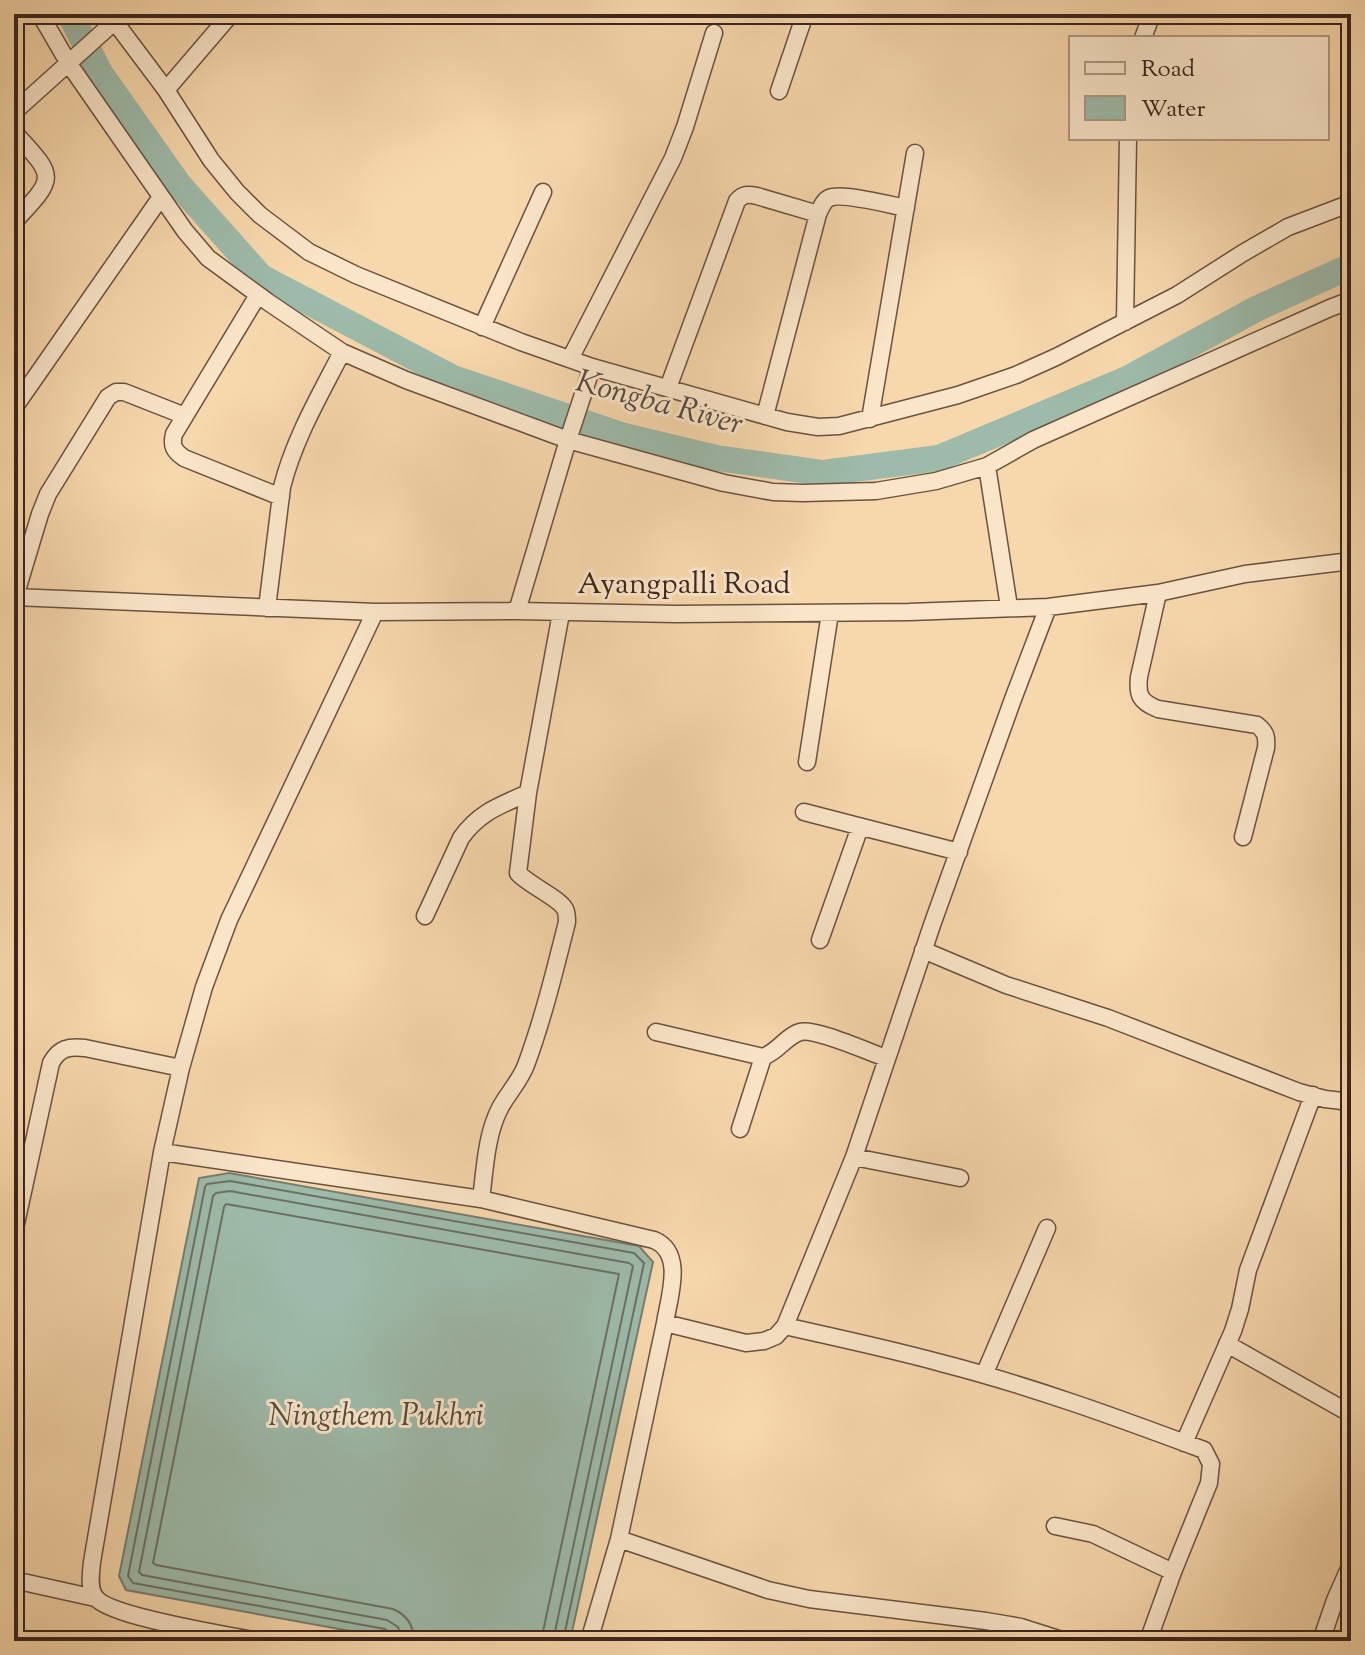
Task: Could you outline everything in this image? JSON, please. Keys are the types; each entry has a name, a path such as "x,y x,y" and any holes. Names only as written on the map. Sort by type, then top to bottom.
{"street":[{"path":"40,14 69,64 185,231 208,258 258,295 342,352 406,380 724,483 773,492 834,493 876,491 936,481 987,466 1033,440 1351,300"},
{"path":"166,90 231,14"},
{"path":"779,91 805,14"},
{"path":"1144,36 1152,14"},
{"path":"14,112 69,64 108,23 166,90 211,160 237,192 260,215 309,252 356,275 482,327 570,359 590,373 668,388 787,422 818,427 870,419 958,395 1016,375 1177,295 1288,227 1351,203"},
{"path":"570,359 673,158 714,33"},
{"path":"14,132 40,160 46,174 43,189 14,222"},
{"path":"1125,322 1128,140"},
{"path":"870,419 915,153"},
{"path":"482,327 543,192"},
{"path":"668,388 740,197 749,194 818,214"},
{"path":"765,416 818,214 824,202 843,196 906,208"},
{"path":"14,408 161,197"},
{"path":"258,295 174,434 172,443 184,458 281,497"},
{"path":"267,608 281,497 291,458 342,352"},
{"path":"517,611 590,373"},
{"path":"14,597 48,494 108,397 124,392 185,416"},
{"path":"987,466 1009,607"},
{"name":"Ayangpalli Road","path":"14,597 375,612 909,612 1048,607 1158,593 1245,574 1351,561"},
{"path":"1158,593 1137,689 1141,698 1158,709 1257,725 1267,737 1243,837"},
{"path":"665,1323 746,1343 776,1336 785,1326 854,1157 923,950 1048,607"},
{"path":"95,1598 91,1581 92,1562 162,1152 204,987 229,920 375,612"},
{"path":"481,1199 491,1134 501,1108 527,1063 567,922 562,905 518,873 528,793 561,613"},
{"path":"807,762 830,613"},
{"path":"425,916 469,826 495,808 528,793"},
{"path":"804,812 959,852"},
{"path":"820,940 860,827"},
{"path":"923,950 1006,985 1108,1018 1263,1079 1313,1095 1351,1102"},
{"path":"656,1032 763,1057 773,1053 794,1035 815,1033 886,1058"},
{"path":"14,1233 51,1063 59,1051 73,1046 181,1068"},
{"path":"740,1129 763,1057"},
{"path":"1184,1443 1240,1309 1248,1270 1313,1095"},
{"path":"162,1152 481,1199 664,1244 671,1254 673,1270 665,1323 619,1539 589,1641"},
{"path":"854,1157 960,1178"},
{"path":"984,1375 1047,1228"},
{"path":"785,1326 942,1363 1062,1398 1204,1450 1209,1457 1212,1473 1148,1641"},
{"path":"1227,1344 1351,1414"},
{"path":"1055,1526 1093,1534 1173,1572"},
{"path":"619,1539 768,1590 809,1599 1021,1627 1065,1641"},
{"path":"1321,1641 1351,1564"},
{"path":"14,1580 95,1598 109,1607 137,1617 257,1641"}],"water":[{"name":"Ningthem Pukhri","path":"229,1173 639,1246 653,1262 570,1641 405,1641 126,1590 119,1576 199,1178"}],"waterway":[{"name":"Kongba River","path":"70,14 100,73 180,186 261,277 453,378 624,436 716,458 823,473 939,458 1127,379 1258,308 1351,266"}]}
